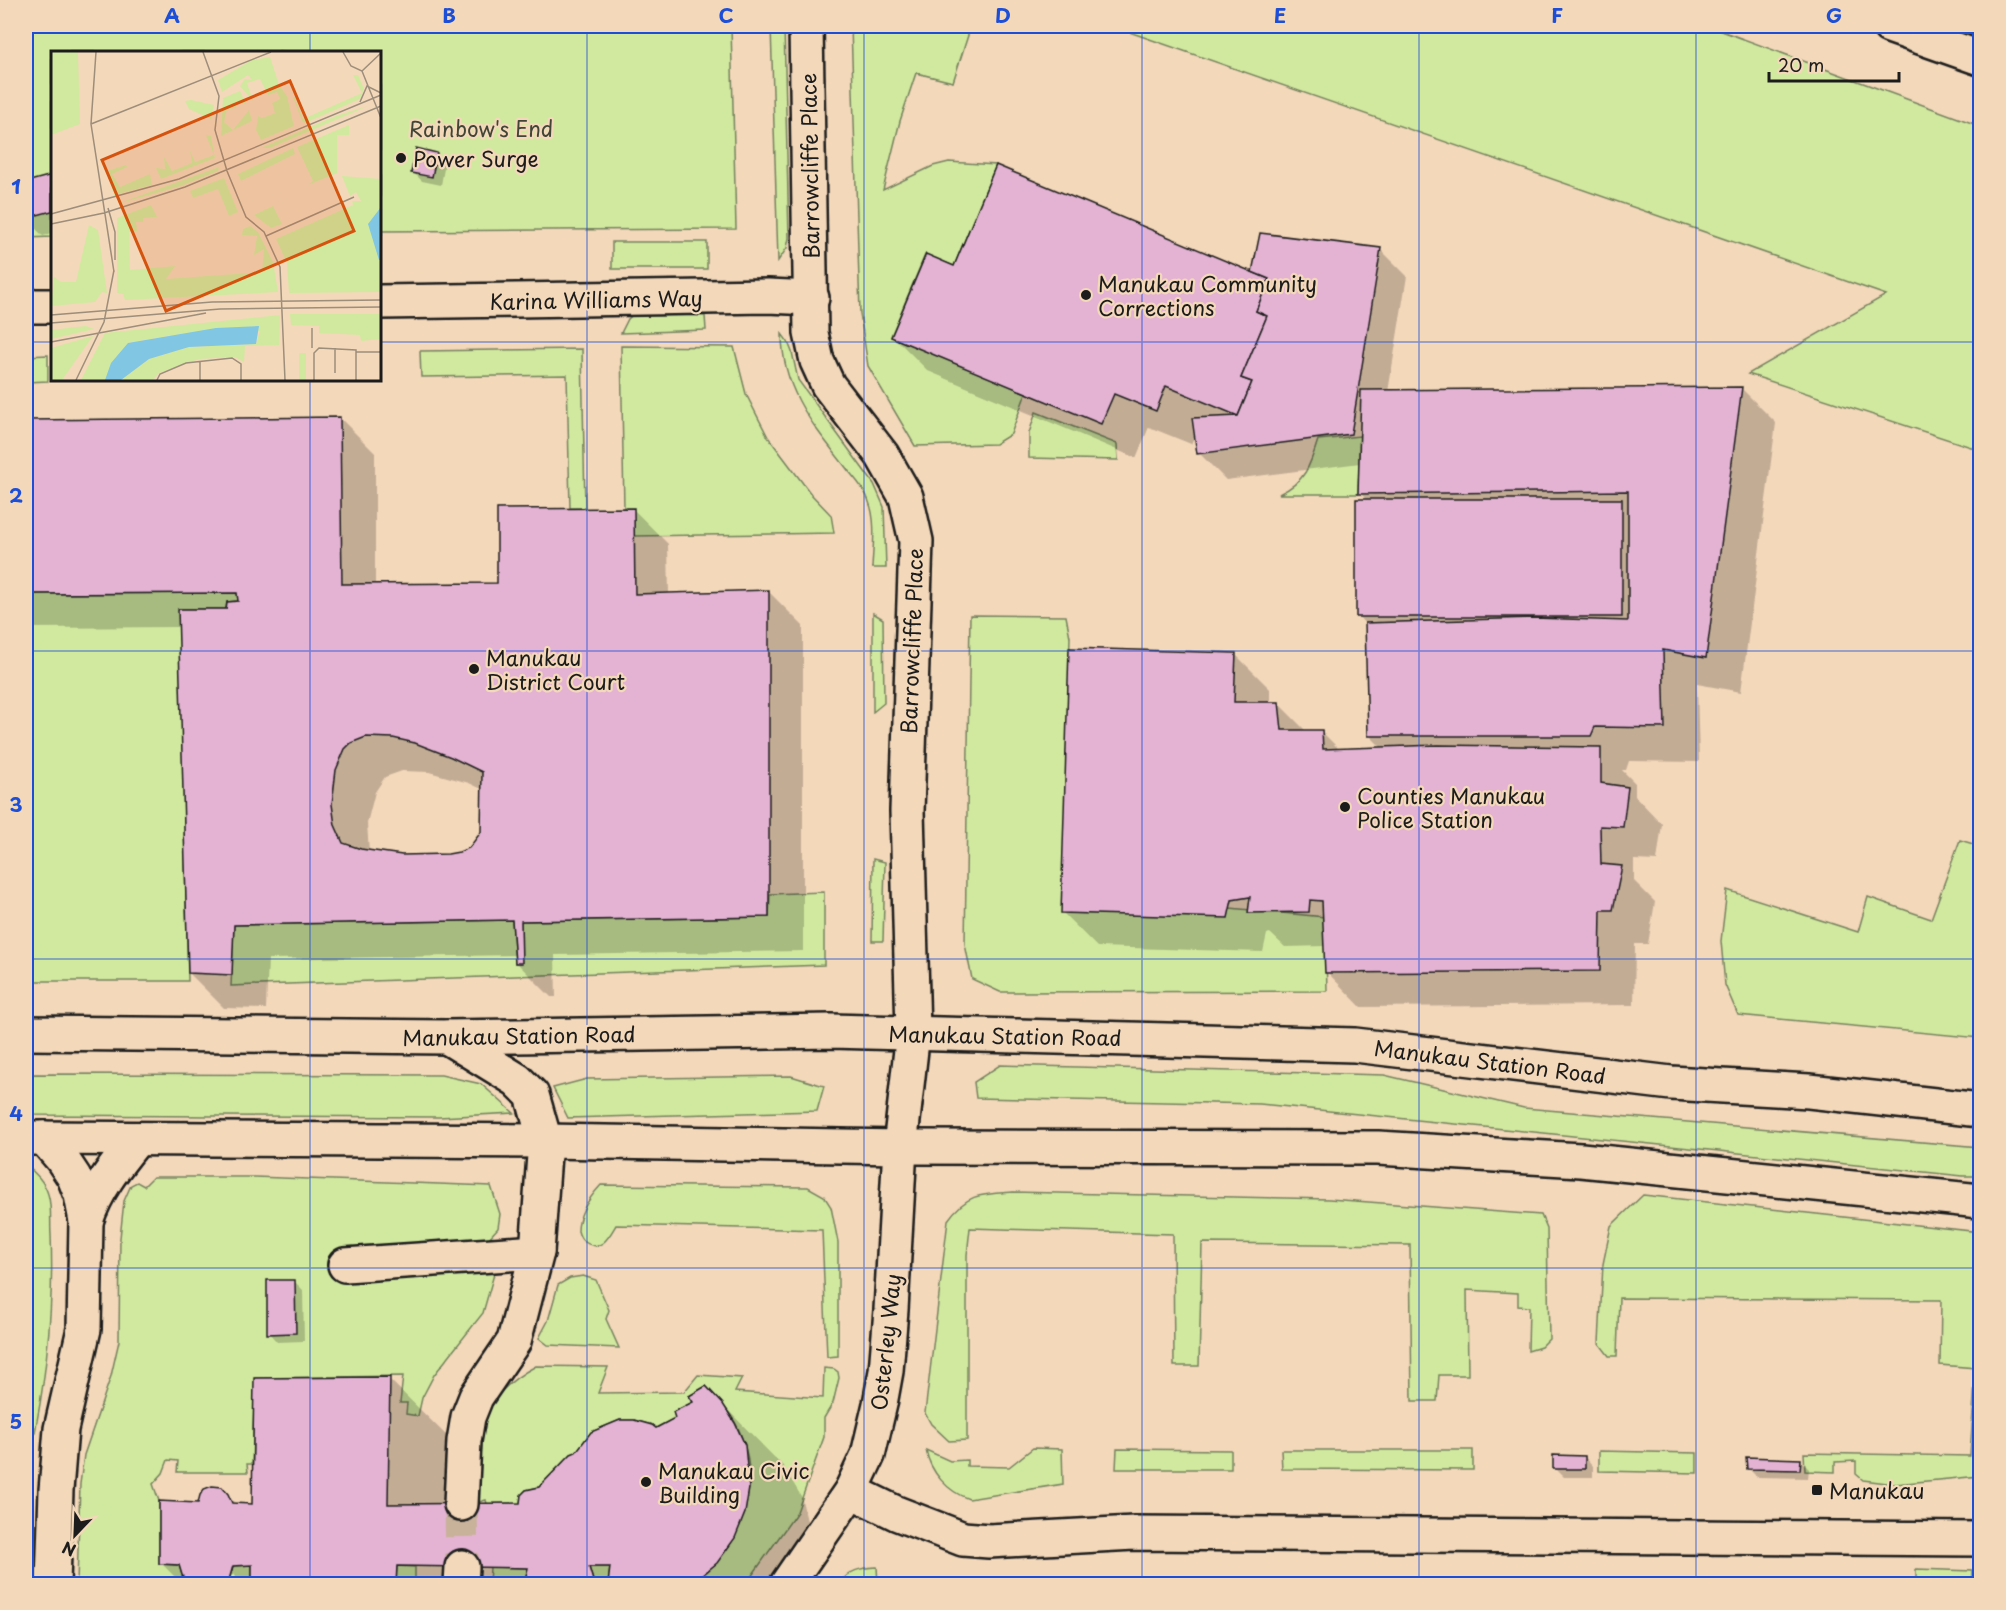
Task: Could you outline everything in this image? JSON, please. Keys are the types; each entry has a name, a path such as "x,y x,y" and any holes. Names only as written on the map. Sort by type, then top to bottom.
{"main road":[{"name":"Barrowcliffe Place","path":"806,26 811,333 817,361 828,385 882,455 900,485 906,497 915,541 907,811 913,1032 900,1146"},
{"path":"1889,26 1980,58"},
{"name":"Karina Williams Way","path":"381,302 812,297"},
{"path":"26,306 51,306"},
{"name":"Manukau Station Road","path":"26,1034 447,1037 800,1031 913,1032 1355,1045 1671,1083 1809,1091 1980,1110"},
{"path":"447,1037 517,1080 532,1095 545,1141 537,1252 514,1341 476,1397 468,1417 464,1441 461,1504"},
{"path":"35,1138 1378,1148 1581,1160 1980,1201"},
{"path":"35,1138 62,1159 74,1177 81,1195 86,1221 84,1329 61,1429 56,1490 53,1584"},
{"path":"86,1221 100,1187 112,1168 137,1139"},
{"name":"Osterley Way","path":"787,1584 851,1491 868,1455 886,1371 900,1146"},
{"path":"345,1265 537,1252"},
{"path":"851,1491 896,1513 963,1539 989,1541 1134,1533 1980,1539"}],"green space":[{"name":"Rainbow's End","path":"26,26 731,26 736,229 381,231 381,51 51,51 51,237 26,238"},
{"path":"771,26 784,26 789,238 787,248 778,261"},
{"path":"851,26 971,26 953,82 916,73 900,121 883,190 933,166 949,162 996,165 954,266 925,255 891,336 1026,393 1011,434 995,444 915,446 868,366 860,313"},
{"path":"1112,26 1708,26 1980,126 1980,450 1748,374 1886,295"},
{"path":"612,242 707,242 707,269 612,269"},
{"path":"635,313 705,316 706,330 621,333 628,319"},
{"path":"782,334 792,352 798,380 874,484 884,507 886,568 872,568 873,524 868,499 801,405 787,372"},
{"path":"621,346 734,347 746,394 768,437 811,494 831,515 834,533 634,536 624,508"},
{"path":"582,349 585,508 570,508 567,375 421,377 420,351"},
{"path":"48,355 48,381 26,382 26,356"},
{"path":"1036,412 1117,444 1118,460 1029,458 1029,433"},
{"path":"1360,436 1358,494 1279,494 1301,478 1312,458 1318,440"},
{"path":"237,593 238,601 227,602 226,609 179,609 188,981 26,981 26,594"},
{"path":"873,613 883,619 884,703 873,712"},
{"path":"970,615 1066,616 1070,637 1062,902 1230,908 1325,917 1327,991 1000,992 972,979 965,944"},
{"path":"1960,840 1980,846 1980,1038 1738,1015 1725,985 1721,941 1727,890 1858,932 1868,897 1931,919"},
{"path":"873,859 885,862 883,941 872,941"},
{"path":"824,892 824,965 231,986 234,925 512,920 515,963 521,963 521,921 769,917 770,894"},
{"path":"1000,1065 1384,1075 1524,1108 1980,1147 1980,1176 1260,1104 976,1098 974,1082"},
{"path":"26,1074 441,1075 481,1084 514,1113 439,1117 26,1115"},
{"path":"791,1076 824,1086 817,1111 568,1118 553,1088 587,1079"},
{"path":"26,1165 42,1181 49,1199 52,1262 48,1344 31,1452 26,1452 30,1218 26,1217"},
{"path":"153,1177 255,1177 491,1186 500,1214 498,1228 488,1239 496,1267 483,1313 434,1375 422,1398 418,1416 406,1414 407,1403 400,1403 403,1376 255,1378 252,1464 247,1464 248,1472 177,1472 178,1461 168,1460 163,1473 153,1484 159,1501 159,1564 179,1565 182,1575 189,1584 77,1584 80,1484 84,1455 111,1376 119,1341 120,1238 124,1201 131,1185 137,1182 144,1186"},
{"path":"601,1185 808,1187 824,1196 831,1207 838,1242 838,1356 827,1357 822,1230 616,1225 604,1242 596,1246 591,1245 580,1237 578,1224 585,1206"},
{"path":"992,1193 1329,1199 1541,1215 1547,1229 1549,1339 1541,1347 1528,1351 1529,1307 1518,1306 1518,1293 1467,1290 1468,1375 1439,1375 1437,1401 1412,1401 1410,1245 1202,1243 1199,1366 1174,1366 1173,1234 970,1228 967,1255 967,1440 949,1441 931,1424 925,1413 948,1220 969,1200"},
{"path":"1643,1195 1980,1232 1980,1476 1895,1484 1863,1480 1856,1474 1856,1461 1835,1462 1835,1472 1805,1471 1804,1453 1970,1456 1976,1368 1940,1365 1941,1300 1619,1298 1617,1356 1609,1356 1599,1343 1603,1264 1611,1226"},
{"path":"583,1276 596,1280 609,1310 606,1319 619,1348 548,1345 539,1338 548,1321 558,1285 570,1278"},
{"path":"536,1366 608,1367 598,1393 684,1392 698,1375 742,1378 735,1392 823,1398 824,1368 834,1369 838,1372 839,1378 833,1403 824,1418 824,1437 797,1512 746,1584 691,1584 708,1571 734,1538 748,1498 747,1456 741,1435 731,1415 706,1386 689,1396 693,1402 674,1412 675,1418 656,1428 634,1420 620,1420 591,1432 576,1452 539,1487 526,1490 521,1495 520,1503 487,1504 486,1500 479,1502 480,1440 490,1407 501,1392"},
{"path":"1033,1448 1062,1449 1063,1484 969,1499 961,1496 941,1480 931,1466 926,1450 950,1461 967,1460 967,1466 1009,1467"},
{"path":"1117,1449 1231,1450 1231,1469 1116,1469"},
{"path":"1281,1450 1473,1450 1473,1470 1282,1469"},
{"path":"1599,1451 1697,1453 1697,1473 1599,1471"},
{"path":"252,1565 252,1584 224,1584 229,1580 233,1566"},
{"path":"397,1566 415,1567 415,1584 396,1584"},
{"path":"490,1567 528,1568 524,1584 489,1584"},
{"path":"589,1567 610,1567 608,1584 594,1584"},
{"path":"877,1567 878,1584 839,1584 855,1571"},
{"path":"1916,1569 1973,1571 1972,1584 1916,1584"}],"building":[{"path":"416,148 437,153 432,177 411,173"},
{"name":"Manukau Community Corrections","path":"996,165 1269,279 1256,311 1267,316 1241,378 1252,382 1238,416 1166,386 1156,411 1114,394 1101,424 891,337 926,254 954,266"},
{"path":"51,175 51,211 26,218 26,182"},
{"path":"1260,233 1381,248 1351,434 1197,454 1192,418 1238,416 1252,382 1241,378 1267,316 1256,311 1269,279 1252,272"},
{"path":"1742,387 1706,658 1663,650 1665,728 1595,727 1591,736 1368,736 1365,623 1534,618 1628,621 1628,491 1358,494 1361,390"},
{"name":"Manukau District Court","path":"340,417 342,584 497,583 497,509 634,508 635,594 769,590 769,917 521,921 522,963 515,963 512,920 234,925 232,975 188,973 178,609 226,609 227,602 238,601 237,593 26,594 26,420","holes":["366,737 393,738 415,743 482,772 481,832 469,848 448,854 402,855 361,849 343,843 335,825 332,804 336,770 345,749 351,743"]},
{"path":"1356,499 1622,499 1622,617 1356,617"},
{"name":"Counties Manukau Police Station","path":"1069,648 1236,653 1234,702 1279,702 1282,730 1322,730 1323,749 1438,745 1601,747 1601,783 1628,787 1623,827 1600,826 1601,864 1622,866 1613,910 1601,910 1600,971 1325,973 1322,901 1310,900 1309,912 1248,913 1250,897 1232,900 1228,918 1061,913"},
{"path":"267,1280 295,1280 296,1333 267,1334"},
{"name":"Manukau Civic Building","path":"390,1377 388,1504 520,1503 521,1495 526,1490 539,1487 571,1454 576,1452 591,1432 620,1420 634,1420 656,1428 675,1418 673,1412 693,1402 689,1396 706,1386 723,1404 745,1445 749,1488 745,1513 735,1538 717,1563 691,1584 608,1584 610,1567 589,1567 594,1584 524,1584 528,1568 397,1566 396,1584 252,1584 252,1565 233,1566 229,1580 224,1584 189,1584 182,1575 179,1565 159,1564 159,1501 198,1503 204,1489 212,1486 222,1487 232,1503 252,1504 254,1378"},
{"path":"1553,1455 1585,1456 1585,1469 1553,1469"},
{"path":"1746,1457 1801,1459 1800,1470 1747,1469"}],"tunnel":[{"path":"461,1504 462,1567"}],"place":[{"name":"Power Surge","path":"401,158"},
{"name":"Manukau Community Corrections","path":"1086,295"},
{"name":"Manukau District Court","path":"474,669"},
{"name":"Counties Manukau Police Station","path":"1345,807"},
{"name":"Manukau Civic Building","path":"646,1482"},
{"name":"Manukau","path":"1817,1490"}]}
